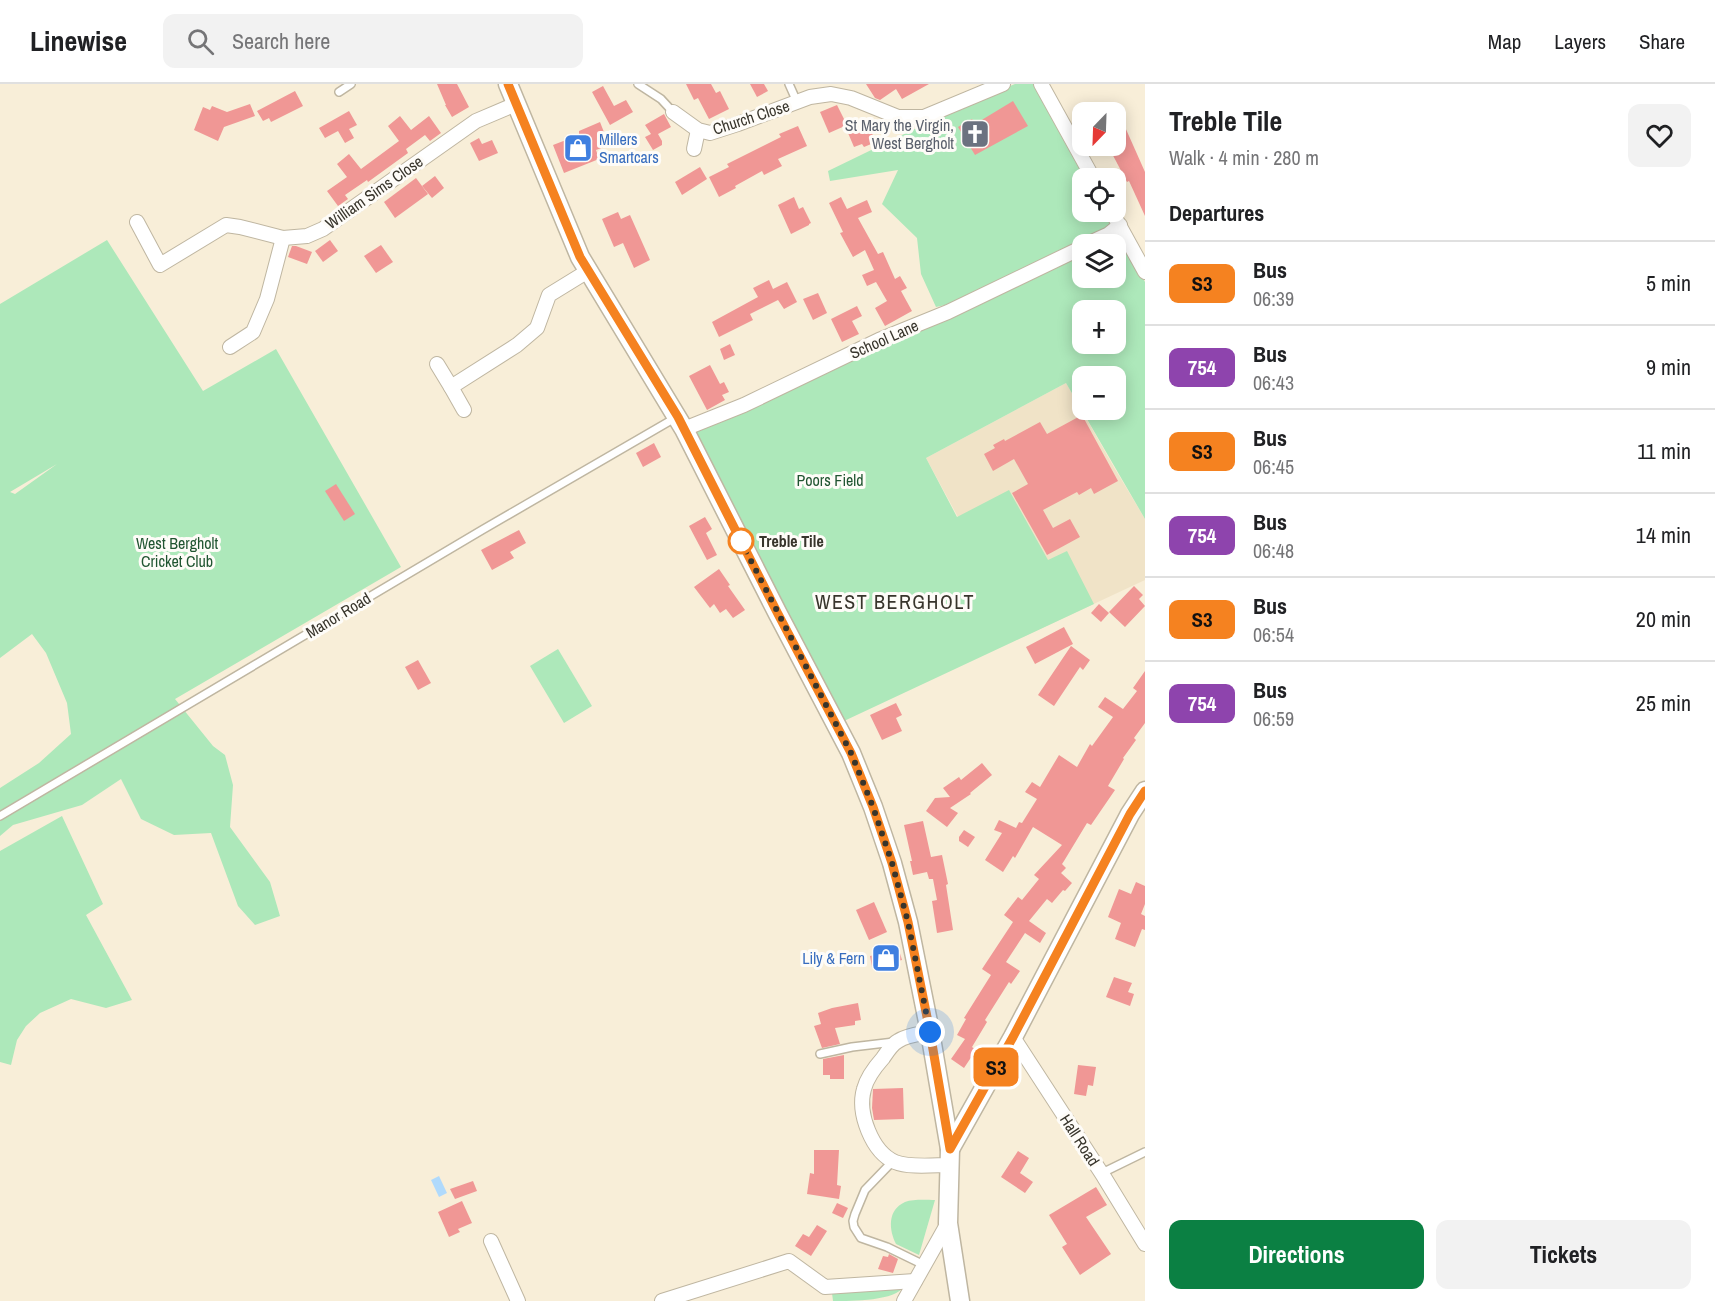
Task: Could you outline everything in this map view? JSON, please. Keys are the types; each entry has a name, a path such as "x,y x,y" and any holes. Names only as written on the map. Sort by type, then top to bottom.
{"main road":[{"path":"508,84 580,257 681,423 851,753 873,807 892,863 908,922 930,1032 950,1157 948,1223 960,1301"},
{"path":"950,1157 1125,824 1145,791"}],"street":[{"name":"Church Close","path":"673,112 698,130 710,133 810,97 831,94 851,98 898,117 924,117 1003,84"},
{"path":"1041,84 1087,168"},
{"name":"William Sims Close","path":"137,222 160,265 226,225 283,238 307,236 323,229 476,121 516,104"},
{"path":"694,149 698,130"},
{"path":"1118,222 1145,272"},
{"path":"1109,234 1120,225"},
{"path":"230,347 253,332 267,299 283,238"},
{"name":"School Lane","path":"681,423 744,405 879,340 948,312 1072,252"},
{"path":"451,387 517,345 537,328 549,295 588,271"},
{"path":"437,364 464,410"},
{"path":"930,1032 897,1041 873,1070 862,1098 866,1126 876,1146 893,1161 908,1165 950,1157"},
{"name":"Hall Road","path":"1013,1037 1102,1173 1145,1244"},
{"path":"906,1301 948,1223"},
{"path":"491,1241 518,1301"},
{"path":"662,1301 789,1261 825,1287 915,1281"}],"lane":[{"path":"339,92 351,84"},
{"path":"638,84 661,99 673,112"},
{"path":"789,84 797,102"},
{"name":"Manor Road","path":"0,816 471,537 681,423"},
{"path":"820,1054 897,1041"},
{"path":"1102,1173 1145,1152"},
{"path":"893,1161 865,1190 855,1214 854,1227 861,1238 887,1247 924,1265"}],"shaded area":[{"path":"1066,383 1072,394 1072,420 1087,420 1145,519 1145,580 1023,637 926,458"}],"green space":[{"path":"1015,84 1036,84 1072,148 1072,156 1077,156 1083,168 1072,168 1072,222 1113,222 1114,224 1095,234 1072,234 1072,246 964,301 936,307 921,274 917,238 882,204 898,170 830,181 828,171 964,105"},
{"name":"West Bergholt Cricket Club","path":"107,240 203,391 276,349 401,567 175,699 213,746 225,755 233,785 230,827 270,882 280,916 255,925 238,906 211,833 174,835 141,819 121,779 82,805 13,825 0,836 0,788 39,763 71,734 67,703 46,653 32,634 0,658 0,304","holes":["57,464 15,494 10,492"]},
{"name":"Poors Field","path":"1126,246 1145,282 1145,519 1087,420 1126,420 1126,366 1072,366 1072,393 1066,383 926,458 957,517 1009,490 1048,560 1067,551 1094,604 844,721 693,431 1072,255 1072,288 1126,288"},
{"path":"558,649 592,706 564,723 530,666"},
{"path":"62,816 103,904 86,915 132,1000 106,1008 71,999 40,1013 26,1026 17,1040 11,1065 0,1062 0,851"},
{"path":"935,1200 919,1255 896,1244 891,1227 895,1210 908,1201"},
{"path":"904,1286 892,1295 883,1297 833,1301 832,1293"}],"water":[{"path":"439,1176 447,1193 439,1197 431,1180"}],"building":[{"path":"437,84 457,84 469,107 452,117"},
{"path":"686,84 711,84 716,93 720,91 729,109 709,119 698,98 694,100"},
{"path":"750,84 764,84 768,91 757,97"},
{"path":"866,84 929,84 902,99 896,89 880,100 875,98"},
{"path":"603,86 614,106 626,100 633,112 610,125 592,92"},
{"path":"295,91 303,106 271,122 269,118 263,121 257,111"},
{"name":"St Mary the Virgin, West Bergholt","path":"1013,101 1028,126 975,155 958,127 972,119 975,124"},
{"path":"250,104 255,116 224,127 218,141 194,130 203,107 210,110 212,106 227,112"},
{"path":"837,105 847,125 829,133 820,112"},
{"path":"349,111 357,125 349,129 354,138 345,143 338,131 325,138 319,128"},
{"path":"664,114 671,127 658,134 662,145 653,150 645,137 651,134 645,125"},
{"path":"400,116 411,130 429,116 441,133 430,141 425,135 406,149 408,153 368,182 367,180 345,195 348,199 338,206 327,191 347,177 337,164 349,154 361,169 399,141 388,126"},
{"name":"Millers Smartcars","path":"600,122 609,145 596,150 599,159 564,173 553,145 579,135 579,131"},
{"path":"868,125 876,142 864,147 862,144 854,147 848,133"},
{"path":"798,126 807,146 778,159 782,166 764,175 762,171 719,197 709,177 729,167 727,164 781,137 779,134"},
{"path":"1126,129 1145,172 1145,216 1129,181 1126,180 1126,168 1120,168 1113,156 1126,156"},
{"path":"479,138 482,144 492,140 498,153 479,161 470,143"},
{"path":"700,167 707,179 682,195 675,182"},
{"path":"435,176 444,188 432,198 422,186"},
{"path":"416,178 428,194 395,218 384,202"},
{"path":"794,197 799,209 803,207 811,223 791,234 778,205"},
{"path":"841,197 847,209 867,200 872,212 858,218 878,254 883,252 895,279 900,276 907,288 901,291 912,311 885,326 875,308 887,301 876,282 867,286 862,275 874,270 865,250 853,257 840,233 843,232 829,203"},
{"path":"618,212 621,219 630,215 650,260 634,268 623,243 614,247 602,219"},
{"path":"330,240 338,251 323,262 315,251"},
{"path":"381,245 393,262 376,273 364,256"},
{"path":"292,246 312,252 307,264 288,257"},
{"path":"769,280 773,289 787,282 797,302 784,309 778,300 750,314 753,320 719,337 712,322 758,297 753,288"},
{"path":"818,293 827,313 813,320 803,299"},
{"path":"857,306 862,316 852,321 859,334 842,342 831,319"},
{"path":"730,344 735,355 724,360 720,349"},
{"path":"710,365 720,384 724,382 729,392 722,395 725,400 707,410 689,376"},
{"path":"1073,420 1085,420 1118,481 1094,494 1091,488 1079,495 1077,492 1043,510 1053,528 1070,519 1080,537 1047,555 1012,493 1028,484 1014,459 993,471 984,454 995,448 993,445 1040,422 1047,434"},
{"path":"654,443 661,457 643,467 636,453"},
{"path":"336,484 355,514 344,521 325,491"},
{"path":"705,517 712,529 706,533 717,555 707,560 689,526"},
{"path":"519,530 526,543 510,552 514,558 492,570 481,550"},
{"path":"719,569 745,610 733,618 726,609 720,613 714,604 710,608 694,587"},
{"path":"1134,586 1143,595 1139,599 1145,606 1125,627 1109,612"},
{"path":"1099,604 1109,613 1101,622 1091,613"},
{"path":"1064,627 1073,644 1035,664 1026,647"},
{"path":"1071,646 1090,660 1083,670 1080,667 1054,706 1038,695"},
{"path":"418,660 431,683 418,690 405,667"},
{"path":"1145,671 1145,723 1134,738 1136,740 1108,786 1115,790 1091,825 1087,823 1062,864 1066,868 1061,873 1072,883 1052,903 1047,899 1029,921 1046,933 1040,943 1025,933 1006,962 1020,971 1011,984 1009,982 985,1020 987,1022 972,1047 976,1050 964,1068 951,1059 965,1039 957,1035 966,1019 964,1018 991,975 982,969 1013,922 1004,915 1018,897 1022,900 1039,879 1034,875 1062,845 1033,827 1015,858 1013,856 1003,872 985,860 1002,833 994,830 999,820 1016,828 1019,822 1022,823 1037,799 1025,792 1032,782 1040,787 1059,755 1077,767 1090,744 1092,746 1113,717 1098,707 1105,697 1123,709 1137,691 1133,688"},
{"path":"896,703 902,715 896,718 902,731 882,740 870,715"},
{"path":"982,763 992,775 971,794 950,808 958,813 947,827 926,811 935,798 950,797 943,788 959,777 961,780"},
{"path":"923,821 931,857 942,855 953,930 937,933 932,901 937,900 933,879 929,879 927,872 913,875 904,825"},
{"path":"964,830 975,837 968,847 959,841"},
{"path":"1136,882 1145,886 1145,904 1141,914 1145,916 1145,930 1142,929 1135,947 1115,939 1121,923 1108,917 1119,889 1131,894"},
{"path":"874,902 887,932 869,940 856,910"},
{"name":"Lily & Fern","path":"899,950 902,960 872,967 870,956"},
{"path":"1114,977 1132,983 1128,992 1134,994 1130,1006 1106,997"},
{"path":"858,1003 861,1020 855,1021 855,1025 835,1028 840,1044 822,1048 814,1026 821,1024 818,1013"},
{"path":"844,1055 844,1079 830,1079 830,1075 823,1075 823,1059"},
{"path":"1078,1065 1096,1067 1093,1086 1088,1085 1086,1096 1074,1094"},
{"path":"903,1088 904,1119 874,1120 873,1089"},
{"path":"814,1150 839,1150 837,1185 841,1186 839,1199 807,1194 810,1173 814,1174"},
{"path":"1018,1151 1029,1158 1020,1173 1033,1182 1025,1193 1001,1177"},
{"path":"473,1181 477,1191 455,1199 450,1189"},
{"path":"1096,1187 1107,1205 1086,1217 1111,1254 1080,1275 1062,1247 1067,1244 1049,1215"},
{"path":"462,1201 472,1223 458,1229 460,1232 449,1237 438,1212"},
{"path":"837,1203 848,1208 843,1218 832,1213"},
{"path":"817,1225 827,1231 811,1256 795,1246 803,1234 809,1237"},
{"path":"889,1254 898,1259 893,1273 878,1269 883,1256 888,1257"}],"bus line":[{"name":"S3","path":"508,84 580,257 678,417 851,753 892,863 908,922 950,1149 1013,1037 1130,814 1145,791"}],"place":[{"name":"St Mary the Virgin, West Bergholt","path":"975,134"},
{"name":"Millers Smartcars","path":"578,148"},
{"name":"Treble Tile","path":"741,541"},
{"name":"Lily & Fern","path":"886,958"}],"district":[{"name":"WEST BERGHOLT","path":"895,601"}],"route":[{"path":"741,541 736,532 851,753 873,807 892,863 908,922 930,1032"}]}
